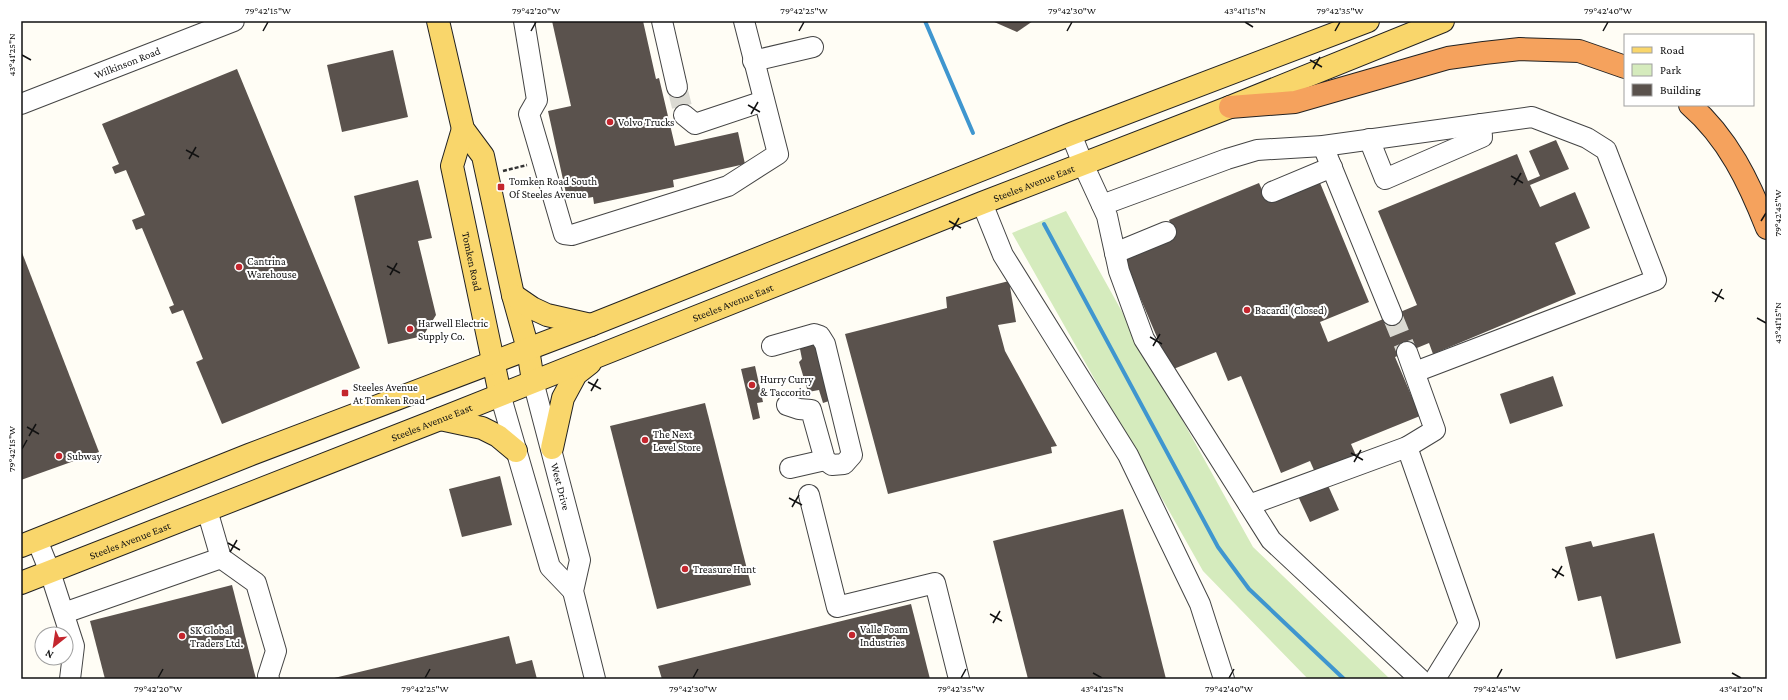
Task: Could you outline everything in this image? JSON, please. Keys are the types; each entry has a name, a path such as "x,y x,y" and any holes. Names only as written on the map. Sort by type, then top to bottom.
{"highway":[{"path":"1230,107 1295,102 1448,58 1484,53 1534,49 1579,51 1624,67"},
{"path":"1691,106 1707,120 1730,151 1754,193 1767,228"}],"main road":[{"name":"Tomken Road","path":"438,21 463,129 483,156 513,295 528,349 534,381"},
{"path":"29,543 256,452 591,325 1072,134 1368,21"},
{"name":"Steeles Avenue East","path":"21,583 440,419 982,203 1230,107 1444,21"},
{"name":"Tomken Road","path":"463,129 452,166 500,394"},
{"path":"513,295 532,308 547,314 591,325"},
{"path":"552,448 563,398 576,374 602,354"},
{"path":"440,419 482,428 498,436 516,451"}],"street":[{"name":"Wilkinson Road","path":"21,104 234,21"},
{"path":"524,21 537,100 529,114 564,234 572,235 728,186 778,154 744,21"},
{"path":"662,21 677,86"},
{"path":"753,61 813,47"},
{"path":"684,115 695,124 764,101"},
{"path":"1102,205 1227,159 1257,150 1323,146 1532,117 1587,138 1606,150 1656,280 1415,372"},
{"path":"1369,139 1385,179 1482,137 1481,124"},
{"path":"1072,134 1083,164 1107,216 1119,271 1144,339 1249,506 1271,540 1420,679"},
{"path":"1323,146 1392,315"},
{"path":"1272,192 1332,167"},
{"path":"982,203 1003,255 1128,455 1200,604 1224,679"},
{"path":"1115,253 1166,232"},
{"path":"772,346 814,334 820,336 825,344 852,454 844,464 832,464 825,460 790,468"},
{"path":"1249,506 1407,447 1435,430 1407,352"},
{"name":"West Drive","path":"534,381 580,560 573,591 595,679"},
{"name":"West Drive","path":"500,394 550,567 573,591"},
{"path":"787,405 812,410 825,460"},
{"path":"1407,447 1469,624 1435,679"},
{"path":"809,495 837,607 935,583 959,679"},
{"path":"207,510 221,558 256,583 276,652 268,676 269,679"},
{"path":"29,543 50,572 74,646 70,679"},
{"path":"64,613 221,558"}],"path":[{"path":"487,175 543,160"}],"green space":[{"path":"1066,211 1253,547 1390,679 1308,679 1203,571 1012,233"}],"building":[{"name":"Volvo Trucks","path":"552,21 643,21 656,79 659,78 675,146 738,132 745,164 673,180 674,187 594,204 593,197 582,199 581,195 567,198 548,111 571,106"},
{"path":"992,21 1033,21 1017,32"},
{"path":"393,50 408,117 342,132 327,65"},
{"name":"Cantrina Warehouse","path":"237,69 360,368 222,424 196,362 203,359 183,310 172,314 169,307 174,305 142,228 136,230 132,220 145,215 126,170 115,174 112,167 119,164 102,124"},
{"name":"Bacardi (Closed)","path":"1556,140 1569,169 1530,185 1540,207 1575,192 1590,228 1555,243 1576,294 1433,354 1429,343 1395,357 1420,416 1351,444 1358,460 1317,477 1310,461 1281,473 1241,376 1228,381 1216,352 1171,370 1122,255 1174,234 1169,220 1259,183 1266,199 1318,178 1369,302 1320,322 1328,342 1417,305 1378,211 1517,154 1528,181 1540,176 1529,151"},
{"path":"418,180 432,238 418,241 436,315 423,336 388,344 354,196"},
{"path":"21,250 99,452 21,480"},
{"path":"1009,281 1016,322 998,325 1005,351 1057,446 1051,447 1052,453 888,494 845,334 947,308 946,297"},
{"path":"799,344 820,344 829,401 823,403 819,390 808,392 799,362 802,359"},
{"name":"Hurry Curry & Taccorito","path":"755,366 763,402 757,403 760,418 753,420 741,369"},
{"path":"1553,376 1563,406 1510,424 1500,394"},
{"path":"705,403 751,585 657,609 610,426"},
{"path":"500,476 512,525 462,537 449,489"},
{"path":"1326,481 1339,510 1310,522 1297,494"},
{"path":"1123,509 1166,679 1028,679 993,541"},
{"path":"1654,533 1681,643 1616,659 1601,596 1578,601 1565,547 1591,541 1593,547"},
{"path":"232,585 256,679 105,679 90,621"},
{"name":"Valle Foam Industries","path":"911,604 930,679 662,679 658,666"},
{"path":"509,636 516,664 532,660 537,679 330,679"}],"waterway":[{"path":"925,21 973,133"},
{"path":"1044,224 1218,547 1249,589 1344,679"}],"tunnel":[{"path":"677,87 684,115"},
{"path":"1392,315 1407,352"}],"place":[{"name":"Volvo Trucks","path":"610,122"},
{"name":"Tomken Road South Of Steeles Avenue","path":"501,187"},
{"name":"Cantrina Warehouse","path":"239,267"},
{"name":"Bacardi (Closed)","path":"1247,310"},
{"name":"Harwell Electric Supply Co.","path":"410,329"},
{"name":"Hurry Curry & Taccorito","path":"752,385"},
{"name":"Steeles Avenue At Tomken Road","path":"345,393"},
{"name":"The Next Level Store","path":"645,440"},
{"name":"Subway","path":"59,456"},
{"name":"Treasure Hunt","path":"685,569"},
{"name":"Valle Foam Industries","path":"852,635"},
{"name":"SK Global Traders Ltd.","path":"182,636"}]}
